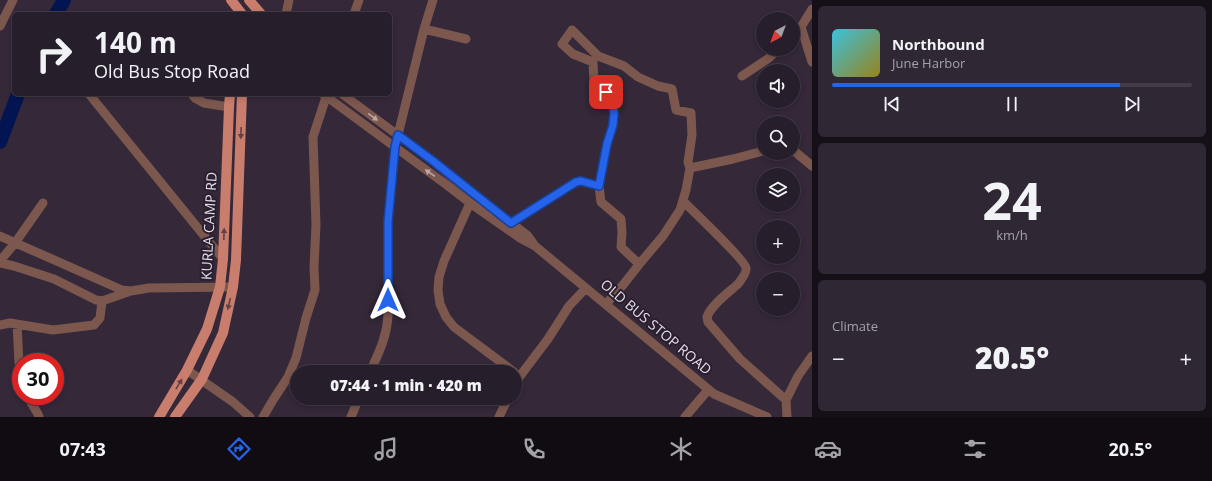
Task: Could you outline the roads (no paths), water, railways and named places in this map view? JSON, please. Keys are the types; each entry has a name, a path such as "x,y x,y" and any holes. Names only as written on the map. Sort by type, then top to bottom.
{"main road":[{"path":"230,0 231,12"},
{"path":"230,0 240,12"},
{"path":"249,0 259,12"},
{"name":"KURLA CAMP RD","path":"159,417 188,370 207,329 220,287 223,259 230,96"},
{"name":"KURLA CAMP RD","path":"175,417 202,379 223,333 233,287 236,260 242,96"}],"street":[{"path":"0,26 13,0"},
{"path":"286,12 289,0"},
{"path":"355,12 358,0"},
{"path":"373,365 384,341 387,329 388,222 395,147 424,29 433,0"},
{"path":"812,9 801,27 812,62"},
{"path":"424,29 466,39"},
{"path":"606,304 663,236 680,210 690,168 688,162 692,136 692,113 676,110 672,89 658,86 638,77 624,66 598,56 572,30 562,44 573,54 593,62 594,83 606,92 612,103 614,113 613,125 607,144 599,186 601,202 621,219 621,247 639,264"},
{"path":"742,76 771,56"},
{"path":"91,96 223,259"},
{"path":"194,96 204,103 229,107"},
{"path":"264,417 294,365 315,290 314,266 316,211 313,137 325,96"},
{"name":"OLD BUS STOP ROAD","path":"326,96 470,203 520,238 535,246 708,390 767,417"},
{"name":"OLD BUS STOP ROAD","path":"345,96 433,161 527,235 535,246"},
{"path":"690,168 756,153"},
{"path":"800,156 812,166"},
{"path":"448,186 454,179"},
{"path":"511,223 576,182 581,181 599,186"},
{"path":"683,201 731,249 744,263 746,268 741,280 711,309 706,317 708,322 740,359 786,400"},
{"path":"43,203 16,243 0,262 54,279 96,300 102,301 131,291 149,288 233,287"},
{"path":"470,203 444,261 439,277 438,290 440,304 446,317 454,327 504,365"},
{"path":"0,236 115,288 131,291"},
{"path":"522,367 548,339 569,306 586,288"},
{"path":"0,325 10,323 53,330 94,325 100,318 102,301"},
{"path":"17,324 18,353"},
{"path":"787,417 786,400 798,376 812,356"},
{"path":"188,370 233,402 250,417"},
{"path":"685,417 708,390"},
{"path":"32,405 39,417"},
{"path":"351,417 356,405"},
{"path":"499,417 505,405"}],"waterway":[{"path":"57,12 64,0"},
{"path":"0,142 17,96"}]}
